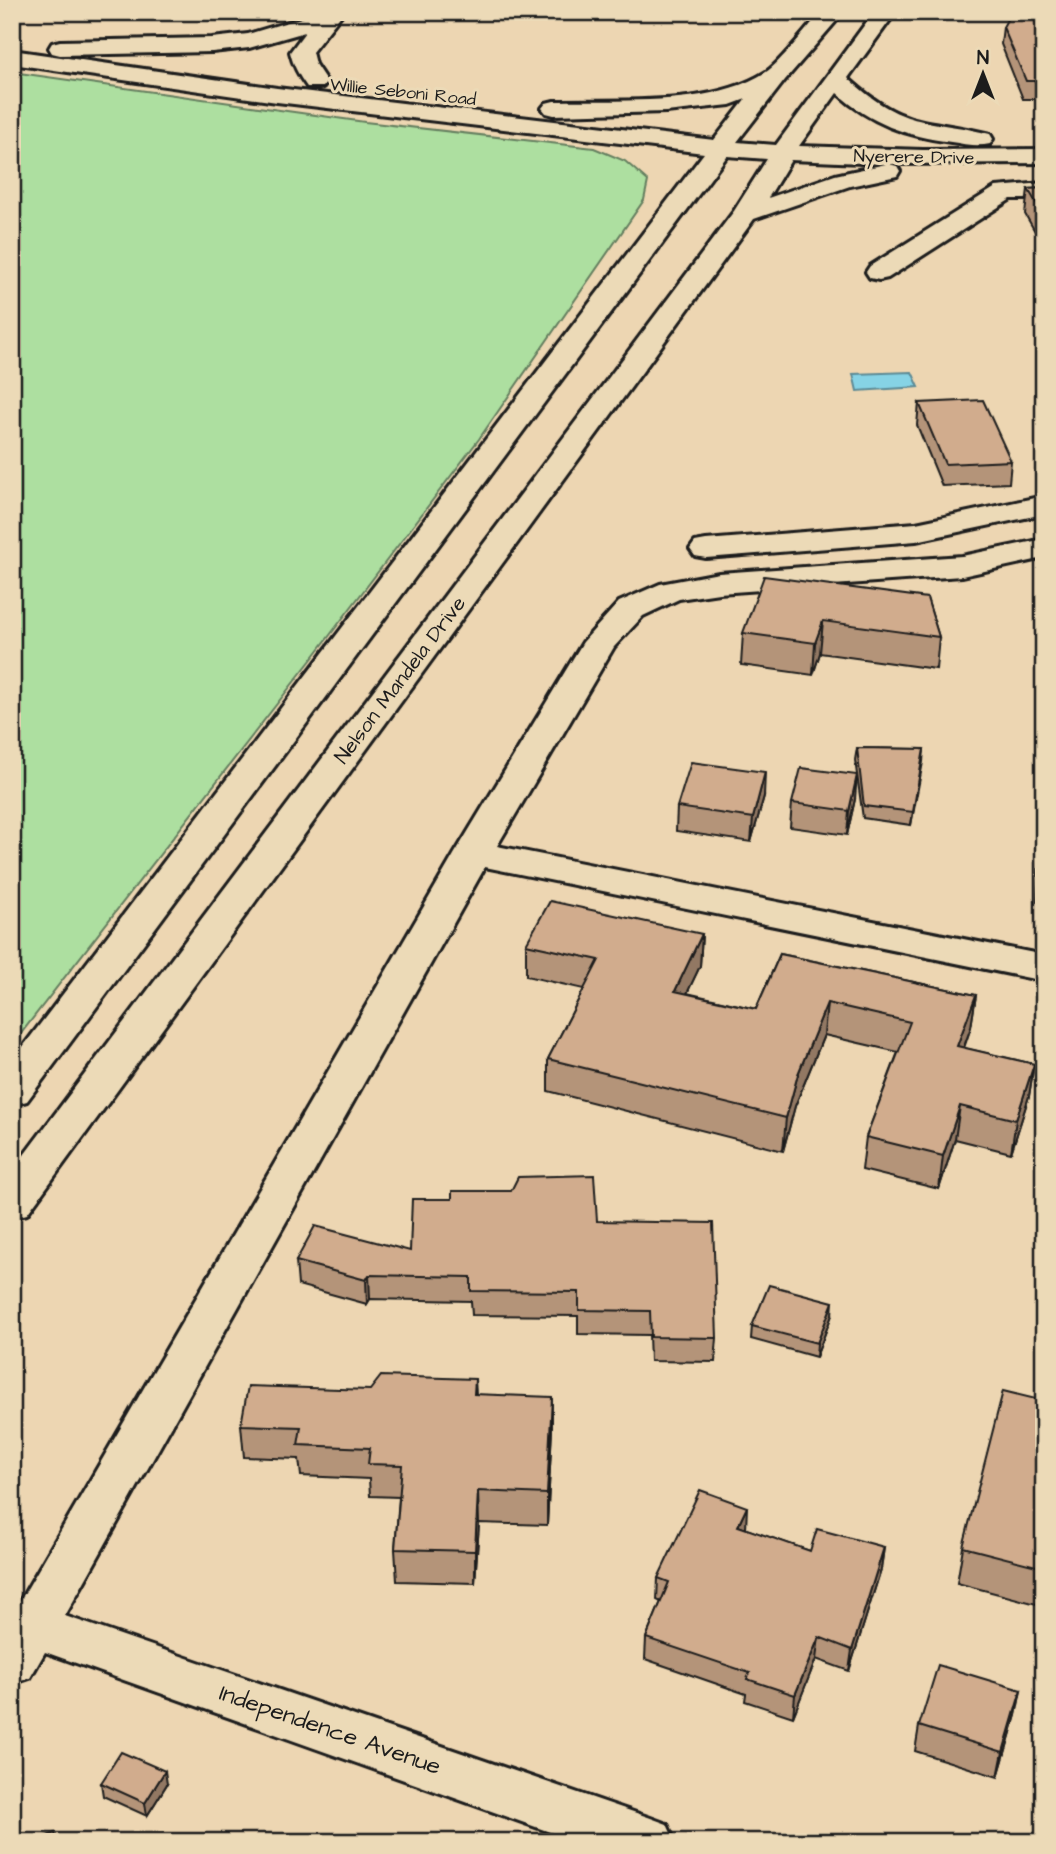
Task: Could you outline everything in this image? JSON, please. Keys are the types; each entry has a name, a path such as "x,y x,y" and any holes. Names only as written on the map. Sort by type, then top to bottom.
{"main road":[{"path":"12,1091 677,180 728,139 777,75 832,12"},
{"name":"Nelson Mandela Drive","path":"12,1203 745,214 835,78 886,12"},
{"path":"60,48 212,46 249,40 329,16"},
{"path":"315,82 303,64 301,52 329,16"},
{"name":"Willie Seboni Road","path":"12,41 547,117 790,144"},
{"name":"Willie Seboni Road","path":"12,57 276,95 547,117"},
{"path":"547,117 730,99 777,75"},
{"path":"835,78 866,105 897,123 919,130 991,140"},
{"path":"547,117 649,147 677,180"},
{"name":"Nyerere Drive","path":"790,144 895,139 1044,139"},
{"name":"Nyerere Drive","path":"790,144 948,158 1044,156"},
{"path":"745,214 844,180 948,158"},
{"path":"879,272 1005,192 1044,191"},
{"path":"706,548 916,532 1044,505"},
{"path":"19,1635 474,853 600,642 631,609 671,591 719,583 962,566 1044,548"},
{"path":"474,853 1044,968"},
{"name":"Independence Avenue","path":"19,1635 648,1842"}],"green space":[{"path":"12,72 365,122 594,148 625,161 648,181 644,200 479,439 12,1045"}],"water":[{"path":"912,372 919,387 857,391 853,374"}],"building":[{"path":"1011,12 1044,12 1044,81 1026,81 1003,27"},
{"path":"1044,188 1044,216 1028,189"},
{"path":"983,400 1011,461 945,464 919,403"},
{"path":"764,576 927,598 939,637 823,621 815,643 743,633"},
{"path":"857,748 924,749 913,812 864,806"},
{"path":"691,762 765,772 753,818 677,807"},
{"path":"801,768 857,775 849,811 792,803"},
{"path":"1042,821 1044,878 1040,878"},
{"path":"550,901 702,934 675,991 756,1009 780,954 976,995 957,1046 1034,1064 1016,1120 960,1106 943,1156 866,1137 910,1022 827,1003 798,1074 786,1118 548,1059 599,960 526,944"},
{"path":"594,1175 597,1221 713,1223 717,1338 651,1337 650,1311 579,1310 579,1292 471,1291 471,1277 369,1275 366,1280 296,1261 315,1226 410,1251 412,1199 452,1199 452,1191 511,1191 518,1177"},
{"path":"769,1285 833,1302 817,1343 752,1326"},
{"path":"381,1376 475,1379 474,1394 552,1397 547,1494 478,1491 475,1551 395,1549 402,1465 368,1464 370,1448 298,1445 301,1427 241,1425 248,1386 370,1390"},
{"path":"1003,1391 1044,1401 1044,1568 963,1547"},
{"path":"700,1490 747,1507 738,1526 810,1551 817,1529 884,1547 852,1650 819,1637 795,1695 747,1679 750,1673 646,1638 669,1582 658,1578"},
{"path":"938,1665 1021,1690 1003,1752 919,1726"},
{"path":"121,1752 165,1771 145,1803 101,1783"},
{"path":"55,1833 58,1842 31,1842"}]}
